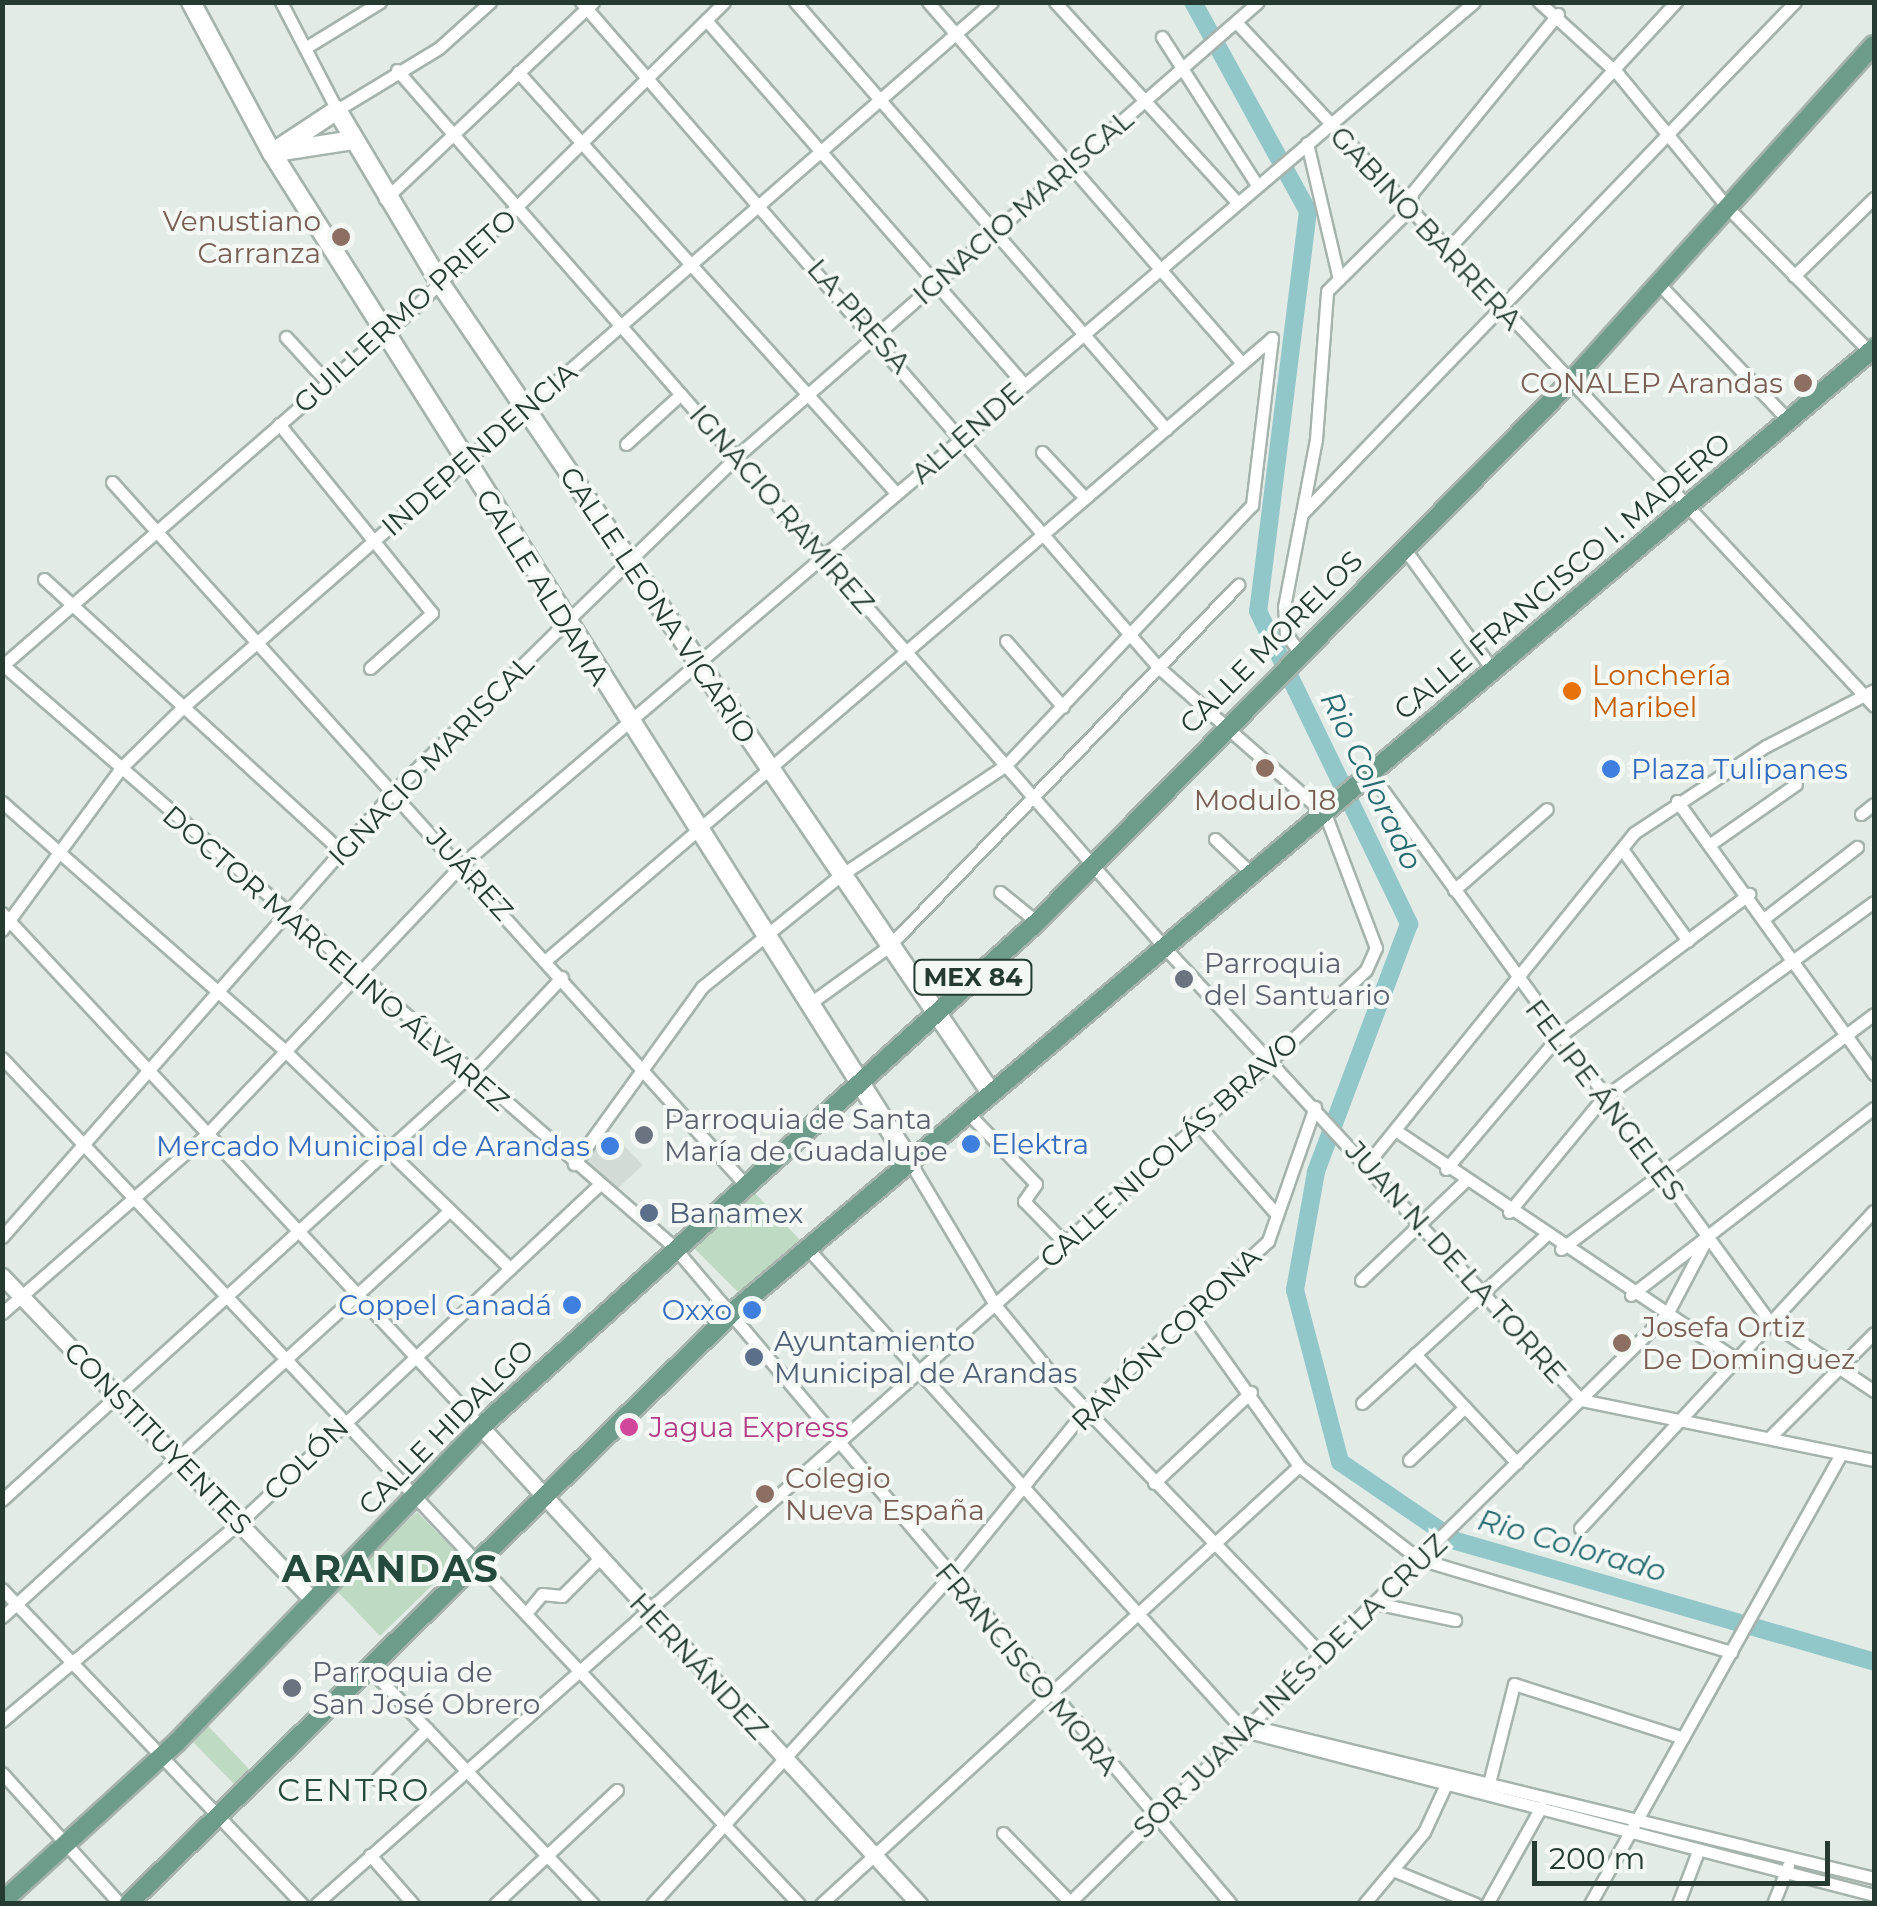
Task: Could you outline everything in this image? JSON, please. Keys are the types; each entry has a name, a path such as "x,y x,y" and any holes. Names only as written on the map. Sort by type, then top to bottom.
{"main road":[{"name":"CALLE ALDAMA","path":"191,2 272,153 565,623 766,930 808,1004 910,1162"},
{"name":"CALLE MORELOS","path":"674,1246 742,1181 1037,922 1224,727 1571,381 1874,44"},
{"path":"272,153 338,110"},
{"name":"CALLE LEONA VICARIO","path":"338,110 386,199 440,283 842,875 930,1014 992,1093"},
{"path":"272,153 354,140"},
{"name":"CALLE FRANCISCO I. MADERO","path":"128,1904 735,1310 1873,352"},
{"name":"CALLE HIDALGO","path":"3,1901 161,1757 481,1428 674,1246"}],"street":[{"path":"281,2 338,110 490,2"},
{"path":"305,48 380,2"},
{"name":"GUILLERMO PRIETO","path":"3,665 161,532 440,283 724,2"},
{"path":"795,2 1166,429"},
{"path":"928,2 1242,363"},
{"name":"INDEPENDENCIA","path":"5,921 121,768 184,707 992,2"},
{"name":"IGNACIO MARISCAL","path":"2,1237 394,791 736,456 1258,2"},
{"name":"ALLENDE","path":"2,1313 207,1134 462,864 1474,2"},
{"path":"1538,2 1558,14 1618,74 1728,208 1873,352"},
{"path":"1447,250 1618,74 1676,2"},
{"path":"1302,512 1795,2"},
{"path":"1057,3 1236,202"},
{"path":"386,199 587,5"},
{"name":"LA PRESA","path":"587,5 963,436 1158,668 1325,814"},
{"path":"1295,658 1286,634 1284,606 1302,512 1327,291 1410,209 1412,193 1558,14"},
{"path":"706,20 1024,384"},
{"name":"GABINO BARRERA","path":"1233,24 1410,209 1500,311 1870,692 1874,706"},
{"path":"1162,37 1187,65 1260,183"},
{"name":"IGNACIO RAMÍREZ","path":"397,70 1166,949"},
{"path":"518,72 693,262 896,493"},
{"path":"1304,146 1339,279"},
{"path":"1794,276 1874,198"},
{"path":"1660,286 1788,420"},
{"path":"286,336 328,383"},
{"path":"546,960 1272,338 1252,505 1006,765 766,930 702,987 647,1072 574,1164"},
{"path":"626,444 681,394"},
{"path":"279,424 432,613 370,668"},
{"path":"1042,452 1085,498"},
{"name":"JUÁREZ","path":"112,482 462,864 742,1181"},
{"path":"1404,548 1494,672"},
{"path":"44,580 341,850"},
{"path":"808,1004 888,947 1031,793 1238,585"},
{"path":"1006,640 1063,708"},
{"name":"DOCTOR MARCELINO ÁLVAREZ","path":"3,665 468,1076 674,1246"},
{"path":"1367,1164 1622,849 1677,801 1870,692"},
{"name":"FELIPE ÁNGELES","path":"1369,776 1514,979 1769,1321 1874,1391"},
{"path":"1709,845 1796,784"},
{"path":"1677,801 1766,917 1874,1074"},
{"path":"2,802 284,1051 510,1268"},
{"path":"1861,814 1874,804"},
{"path":"1454,890 1547,810"},
{"name":"CALLE NICOLÁS BRAVO","path":"316,1904 468,1772 645,1608 918,1376 1366,970 1376,948 1325,814"},
{"path":"1216,839 1253,876"},
{"path":"1766,917 1858,847"},
{"path":"1622,849 1688,941"},
{"path":"1000,892 1037,922"},
{"path":"1446,1169 1558,1037 1749,894"},
{"path":"1508,1212 1602,1098 1874,902"},
{"path":"5,921 481,1428"},
{"name":"JUAN N. DE LA TORRE","path":"1166,949 1426,1225 1580,1400 1874,1460"},
{"path":"2,1500 468,1076 562,978"},
{"path":"1561,1249 1658,1172 1874,1014"},
{"path":"2,1058 349,1418 798,1904"},
{"path":"1631,1294 1708,1240 1874,1108"},
{"name":"RAMÓN CORONA","path":"652,1904 948,1578 1086,1409 1268,1241 1319,1111"},
{"path":"968,1113 1036,1184 1024,1200 1065,1243"},
{"path":"1196,1122 1277,1216"},
{"path":"1395,1130 1561,1249 1739,1361"},
{"path":"910,1162 996,1306 1154,1483 1322,1654"},
{"path":"1361,1280 1426,1225 1465,1181"},
{"name":"COLÓN","path":"2,1721 74,1666 240,1524 600,1185"},
{"path":"2,1617 450,1210"},
{"path":"1580,1528 1685,1420 1739,1361 1769,1321 1874,1211"},
{"path":"1362,1404 1544,1237"},
{"name":"SOR JUANA INÉS DE LA CRUZ","path":"1069,1902 1667,1314 1708,1240"},
{"name":"FRANCISCO MORA","path":"674,1246 735,1310 841,1438 948,1578 1046,1694 1231,1904"},
{"path":"809,1250 918,1376 1140,1608 1244,1726 1448,1780 1539,1812 1698,1851 1874,1878"},
{"name":"CONSTITUYENTES","path":"2,1276 312,1600"},
{"path":"1189,1310 1252,1392 1299,1466 1421,1558 1732,1650"},
{"path":"1770,1437 1874,1332"},
{"path":"1416,1354 1516,1463"},
{"path":"1154,1483 1252,1392"},
{"path":"1408,1460 1465,1407"},
{"name":"HERNÁNDEZ","path":"481,1428 540,1498 919,1904"},
{"path":"1590,1904 1841,1454"},
{"path":"820,1904 1299,1466"},
{"path":"527,1612 542,1594 562,1596 599,1559"},
{"path":"2,1589 302,1904"},
{"path":"1375,1603 1455,1620"},
{"path":"370,1669 593,1904"},
{"path":"1489,1783 1514,1684 1682,1738"},
{"path":"378,1779 427,1729"},
{"path":"2,1773 120,1904"},
{"path":"1448,1780 1489,1783 1634,1819 1874,1895"},
{"path":"1364,1904 1395,1870 1448,1780"},
{"path":"495,1904 617,1790"},
{"path":"1487,1904 1546,1796"},
{"path":"1003,1833 1069,1902"},
{"path":"1678,1904 1698,1851"},
{"path":"370,1855 414,1904"},
{"path":"1773,1904 1788,1867"},
{"path":"1395,1870 1476,1904"}],"shaded area":[{"name":"Mercado Municipal de Arandas","path":"609,1130 643,1165 615,1191 583,1162"}],"green space":[{"path":"746,1184 803,1243 742,1296 687,1241"},
{"path":"417,1512 461,1557 380,1636 336,1590"},
{"path":"208,1726 250,1770 235,1785 193,1742"}],"waterway":[{"name":"Rio Colorado","path":"1193,2 1308,211 1258,611 1409,924 1316,1172 1295,1290 1340,1462 1456,1541 1874,1662"}],"place":[{"name":"Venustiano Carranza","path":"341,237"},
{"name":"CONALEP Arandas","path":"1803,383"},
{"name":"Lonchería Maribel","path":"1572,691"},
{"name":"Modulo 18","path":"1265,768"},
{"name":"Plaza Tulipanes","path":"1611,769"},
{"name":"Parroquia del Santuario","path":"1184,979"},
{"name":"Parroquia de Santa María de Guadalupe","path":"644,1135"},
{"name":"Elektra","path":"971,1144"},
{"name":"Mercado Municipal de Arandas","path":"610,1146"},
{"name":"Banamex","path":"649,1213"},
{"name":"Coppel Canadá","path":"572,1305"},
{"name":"Oxxo","path":"752,1310"},
{"name":"Josefa Ortiz De Dominguez","path":"1622,1343"},
{"name":"Ayuntamiento Municipal de Arandas","path":"754,1357"},
{"name":"Jagua Express","path":"629,1427"},
{"name":"Colegio Nueva España","path":"765,1494"},
{"name":"Parroquia de San José Obrero","path":"292,1688"}],"district":[{"name":"ARANDAS","path":"391,1569"},
{"name":"CENTRO","path":"354,1790"}]}
